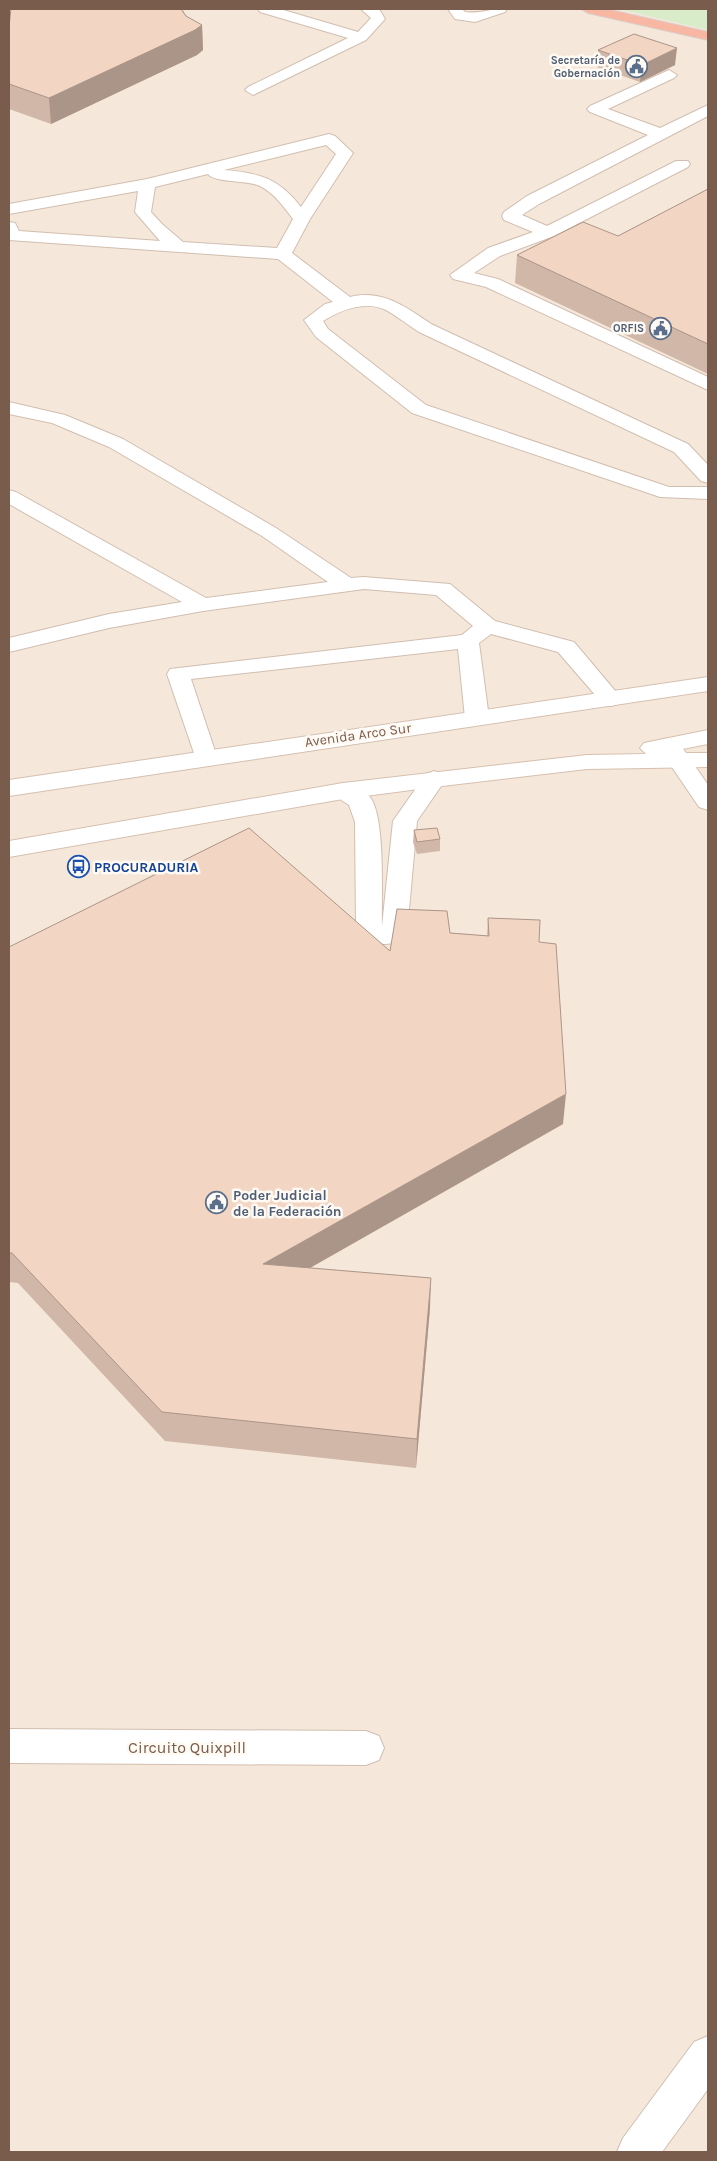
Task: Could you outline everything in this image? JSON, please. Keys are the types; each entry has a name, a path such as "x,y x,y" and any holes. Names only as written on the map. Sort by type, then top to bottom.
{"highway":[{"path":"588,9 708,36"}],"main road":[{"path":"265,9 361,37"},
{"path":"253,90 361,37 378,19 376,13 368,9"},
{"path":"455,9 460,16 475,18 500,9"},
{"path":"661,134 595,109 669,75"},
{"path":"548,232 510,216 533,200 708,110"},
{"path":"9,210 147,184 329,138 345,153 302,219 283,254"},
{"path":"682,164 548,232 494,252 458,275 492,283 708,384"},
{"path":"198,172 257,178 279,190 302,219"},
{"path":"147,184 143,212 156,228 178,247"},
{"path":"9,227 13,236 283,254 346,303"},
{"path":"708,477 681,448 425,328 388,304 357,300 331,308 313,320 322,333 419,409 667,493 708,493"},
{"path":"9,408 58,419 116,443 268,532 347,585"},
{"path":"9,496 203,605"},
{"path":"9,645 109,621 203,605 364,583 442,590 486,626 566,647 611,699"},
{"path":"205,757 178,674 468,641 486,626"},
{"path":"468,641 477,718"},
{"name":"Avenida Arco Sur","path":"9,788 205,757 708,684"},
{"path":"674,753 708,737"},
{"path":"674,753 708,802"},
{"path":"9,849 343,791 434,779 674,753 708,760"},
{"path":"343,791 360,801 367,822 370,928 374,934 387,936 394,932 405,821 434,779"},
{"name":"Circuito Quixpill","path":"9,1746 366,1748"},
{"path":"637,2152 708,2056"}],"shaded area":[{"path":"9,9 708,9 708,2152 9,2152"}],"green space":[{"path":"619,9 708,9 708,30"}],"building":[{"path":"11,9 181,9 186,16 202,25 49,98 9,84 9,26"},
{"path":"634,34 677,48 642,65 598,50"},
{"name":"ORFIS","path":"708,189 708,344 517,255 583,222 618,236"},
{"name":"Poder Judicial de la Federación","path":"249,828 390,951 397,909 447,911 450,933 489,936 488,918 540,920 539,942 556,944 566,1094 263,1264 431,1278 417,1439 162,1412 12,1253 9,1253 9,947"},
{"path":"437,828 440,839 417,842 414,830"}],"place":[{"name":"Secretaría de Gobernación","path":"636,66"},
{"name":"ORFIS","path":"660,328"},
{"name":"PROCURADURIA","path":"78,867"},
{"name":"Poder Judicial de la Federación","path":"217,1203"}]}
